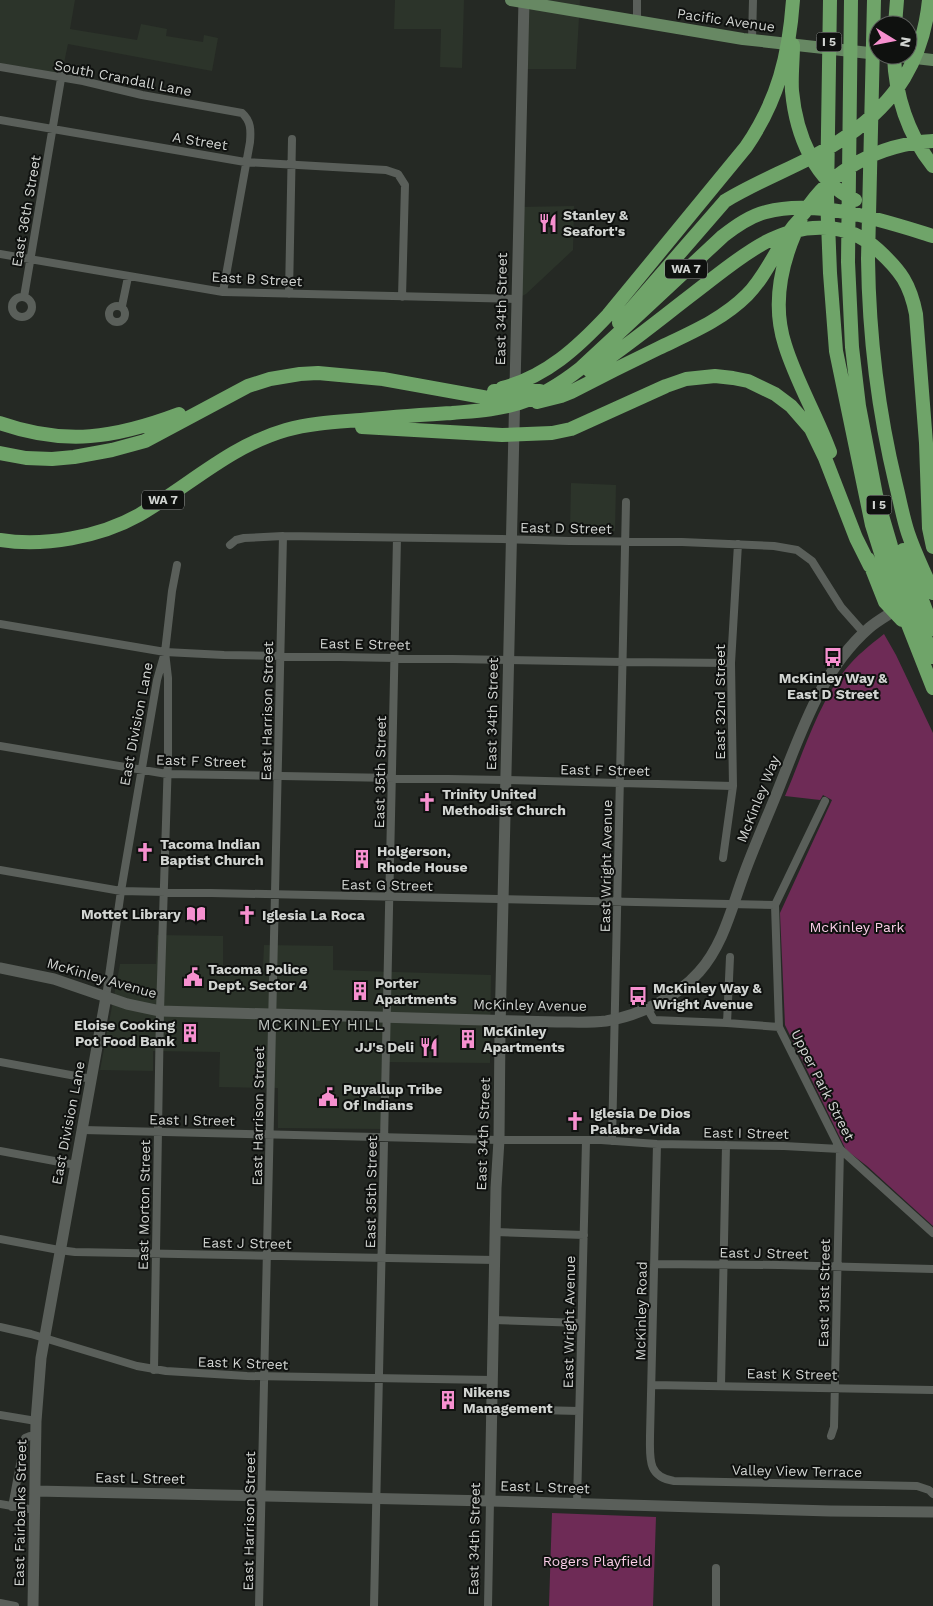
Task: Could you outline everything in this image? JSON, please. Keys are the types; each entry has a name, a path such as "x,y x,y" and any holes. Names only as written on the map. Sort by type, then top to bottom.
{"highway":[{"path":"793,0 791,29 792,90 798,123 813,162 834,187 846,196 933,235"},
{"name":"I 5","path":"830,0 827,197 836,351 872,525 885,566 933,688"},
{"name":"I 5","path":"851,0 861,80"},
{"name":"I 5","path":"861,0 861,80 868,296 861,345 859,406 876,495 904,584 933,657"},
{"name":"I 5","path":"874,0 861,80 848,262 876,453 894,525 933,629"},
{"path":"896,15 897,0"},
{"path":"613,336 725,201 846,137 883,107 902,84 915,58 922,37 928,0"},
{"path":"477,390 513,385 539,374 566,356 585,340 608,315 746,147 760,126 776,92 791,29"},
{"path":"895,65 900,99 912,132 933,166"},
{"path":"0,453 26,458 52,459 74,458 112,450 145,440 248,386 270,379 300,374 345,375 506,401 545,400 566,394 693,332 730,309 752,289 789,230 801,218 818,192 846,169 886,149 900,145 931,142"},
{"name":"WA 7","path":"0,540 25,543 58,540 89,534 122,523 156,504 229,454 286,430 314,424 480,411 506,407 544,393 581,368 613,336 723,236 748,219 766,212 784,208 804,207 841,212 933,235"},
{"path":"801,218 784,268 779,300 781,328 790,359 821,426 870,566 885,602 908,627"},
{"path":"410,384 477,390 538,392 573,380 599,364 771,238 800,228 842,229 858,236 880,252 899,271 909,288 916,314 926,443 929,528 933,547"},
{"name":"I 5","path":"861,345 879,402 908,534 933,593"},
{"path":"314,424 502,435 552,433 571,429 666,386 686,380 715,376 748,381 776,394 791,406 811,429 825,458 856,538 870,566"},
{"path":"0,423 40,434 67,438 95,437 152,424 229,396"}],"main road":[{"name":"Pacific Avenue","path":"519,1 754,41 868,53"},
{"path":"918,58 933,60"}],"street":[{"path":"637,0 637,22"},
{"path":"753,0 754,41"},
{"name":"East 34th Street","path":"488,1606 523,38 519,1"},
{"name":"South Crandall Lane","path":"0,67 242,113 249,122 251,130 246,162"},
{"name":"East 36th Street","path":"24,297 63,67"},
{"name":"A Street","path":"0,120 246,162 382,170 398,174 405,185 402,297"},
{"path":"289,294 292,139"},
{"path":"223,292 246,162"},
{"name":"East B Street","path":"0,254 223,292 516,299"},
{"path":"122,306 128,276"},
{"name":"East Wright Avenue","path":"612,1141 626,502"},
{"name":"East D Street","path":"230,546 236,540 244,538 283,536 626,541 738,544 788,548 805,555 812,561 842,607 867,630"},
{"name":"East Harrison Street","path":"259,1606 283,536"},
{"name":"East 35th Street","path":"374,1606 397,538"},
{"name":"East 32nd Street","path":"723,858 733,786 731,663 738,544"},
{"name":"East Division Lane","path":"36,1421 43,1338 92,1079 106,997 120,891 157,680 165,652 177,565"},
{"name":"McKinley Way","path":"615,1019 647,1008 679,990 698,972 716,948 811,708 830,675 867,630 933,586"},
{"name":"East E Street","path":"0,624 165,652 224,655 731,663"},
{"name":"East Morton Street","path":"154,1370 160,1011 169,701 165,652"},
{"name":"East F Street","path":"0,746 167,774 620,782 733,786"},
{"name":"Upper Park Street","path":"825,801 775,905 779,1027 840,1149 933,1232"},
{"name":"East G Street","path":"0,870 120,891 164,893 775,905"},
{"path":"727,1023 730,957"},
{"name":"McKinley Avenue","path":"0,968 54,979 126,1004 160,1011 564,1022 597,1022 615,1019"},
{"path":"647,1008 654,1020 779,1027"},
{"path":"0,1062 92,1079"},
{"name":"East I Street","path":"83,1130 612,1141 840,1149"},
{"name":"East Wright Avenue","path":"577,1503 586,1141"},
{"name":"McKinley Road","path":"657,1144 651,1462 654,1472 659,1476"},
{"path":"721,1386 726,1145"},
{"name":"East 31st Street","path":"831,1436 834,1427 840,1149"},
{"path":"0,1151 76,1165"},
{"path":"495,1232 584,1235"},
{"name":"East J Street","path":"0,1240 60,1250 155,1254 495,1260"},
{"name":"East J Street","path":"654,1264 933,1270"},
{"path":"494,1320 581,1323"},
{"name":"East K Street","path":"0,1326 154,1370 207,1375 492,1380"},
{"name":"East K Street","path":"652,1385 933,1390"},
{"path":"492,1409 579,1411"},
{"path":"0,1415 36,1421"},
{"name":"East Fairbanks Street","path":"33,1606 36,1421"},
{"path":"12,1507 25,1438 36,1436"},
{"name":"Valley View Terrace","path":"659,1476 674,1481 917,1486 929,1490 933,1494"},
{"name":"East L Street","path":"36,1491 933,1512"},
{"path":"0,1504 35,1510"},
{"path":"716,1568 716,1606"},
{"path":"0,1603 15,1606"}],"shaded area":[{"path":"0,0 75,0 70,29 137,40 141,24 167,29 166,36 203,42 204,35 218,38 212,71 68,44 61,77 0,67"},
{"path":"395,0 464,0 462,68 440,67 441,29 394,29"},
{"path":"511,0 580,0 576,69 521,69 523,2"},
{"path":"574,206 573,250 526,294 516,299 518,207"},
{"path":"571,483 616,485 615,531 570,530"},
{"path":"157,935 223,936 223,967 263,967 264,945 333,946 333,970 491,975 490,1063 382,1062 381,1129 278,1128 278,1088 219,1087 220,1052 153,1051 153,1071 100,1070 120,964 156,964"}],"green space":[{"name":"McKinley Park","path":"884,634 933,733 933,1226 867,1166 846,1150 785,1025 780,913 832,800 823,795 820,800 785,796 818,715 835,684 854,660"},
{"name":"Rogers Playfield","path":"552,1513 656,1517 653,1606 549,1606"}],"place":[{"name":"Stanley & Seafort's","path":"548,223"},
{"name":"McKinley Way & East D Street","path":"833,657"},
{"name":"Trinity United Methodist Church","path":"427,802"},
{"name":"Tacoma Indian Baptist Church","path":"145,852"},
{"name":"Holgerson, Rhode House","path":"362,859"},
{"name":"Mottet Library","path":"196,914"},
{"name":"Iglesia La Roca","path":"247,915"},
{"name":"Tacoma Police Dept. Sector 4","path":"193,977"},
{"name":"Porter Apartments","path":"360,991"},
{"name":"McKinley Way & Wright Avenue","path":"638,996"},
{"name":"Eloise Cooking Pot Food Bank","path":"190,1033"},
{"name":"McKinley Apartments","path":"468,1039"},
{"name":"JJ's Deli","path":"429,1047"},
{"name":"Puyallup Tribe Of Indians","path":"328,1097"},
{"name":"Iglesia De Dios Palabre-Vida","path":"575,1121"},
{"name":"Nikens Management","path":"448,1400"}],"district":[{"name":"MCKINLEY HILL","path":"321,1025"}]}
